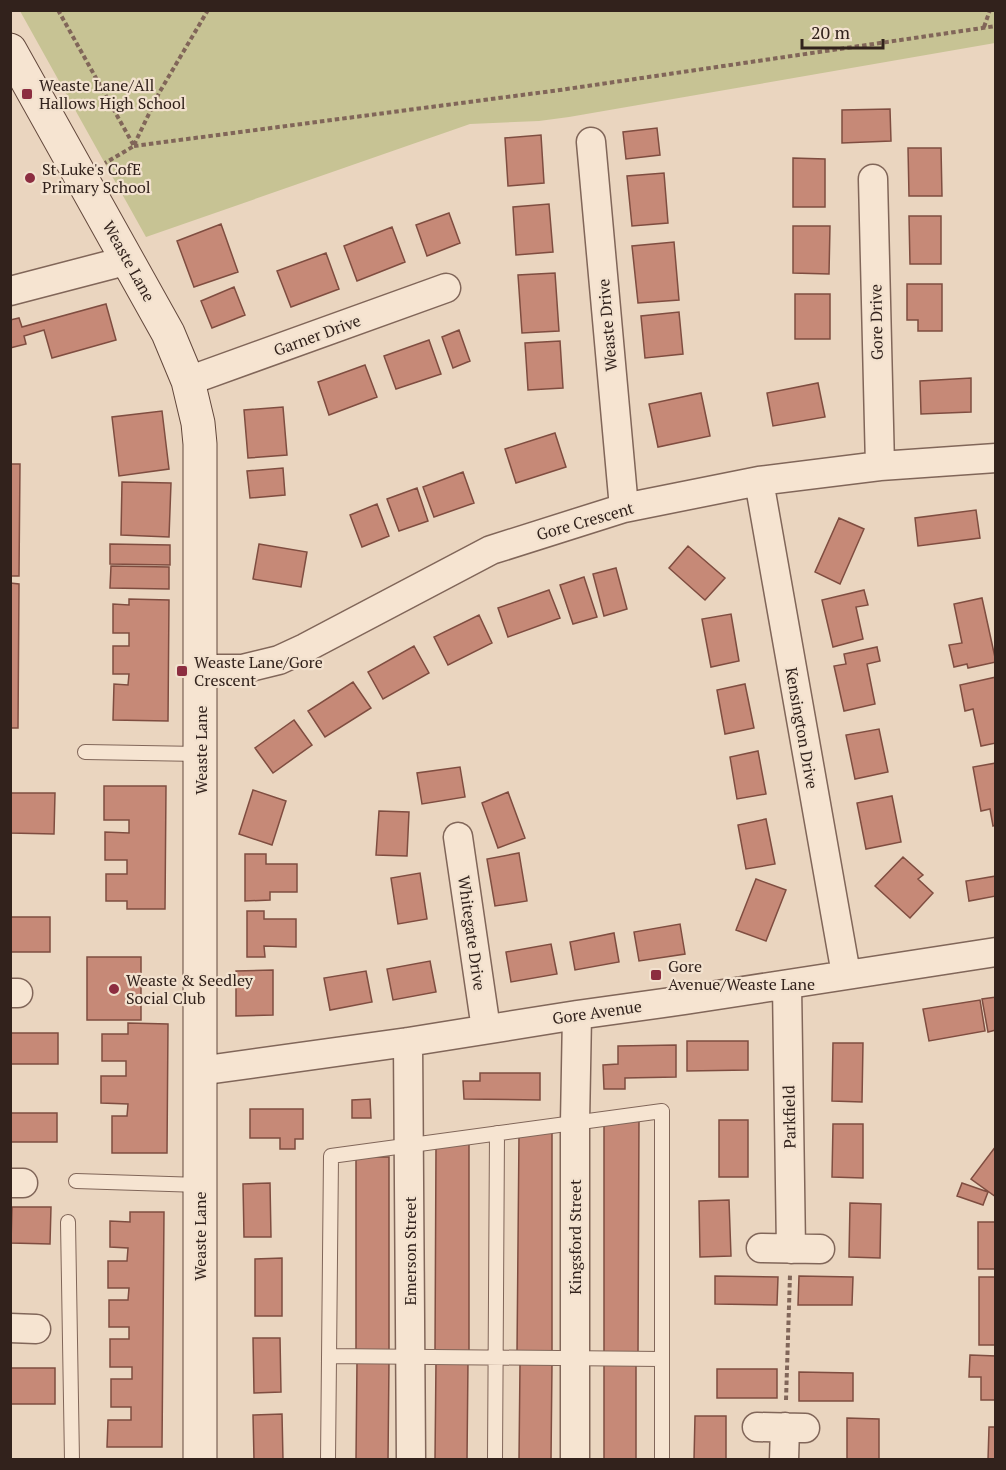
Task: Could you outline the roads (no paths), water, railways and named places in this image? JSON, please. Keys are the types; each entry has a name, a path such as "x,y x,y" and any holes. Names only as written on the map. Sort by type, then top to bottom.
{"main road":[{"name":"Weaste Lane","path":"10,50 168,333 188,381 198,423 202,669 199,1071 200,1460"}],"street":[{"name":"Weaste Drive","path":"591,142 624,508"},
{"name":"Gore Drive","path":"873,179 880,466"},
{"path":"10,291 129,260"},
{"name":"Garner Drive","path":"188,381 446,288"},
{"name":"Gore Crescent","path":"202,669 242,669 279,660 491,550 624,508 759,481 880,466 996,458"},
{"name":"Kensington Drive","path":"759,481 846,975"},
{"name":"Whitegate Drive","path":"458,837 486,1029"},
{"name":"Gore Avenue","path":"199,1071 408,1042 577,1014 787,985 996,952"},
{"name":"Parkfield","path":"787,985 791,1249"},
{"name":"Kingsford Street","path":"575,1460 577,1014"},
{"name":"Emerson Street","path":"408,1042 411,1460"},
{"path":"761,1248 820,1250"},
{"path":"757,1427 795,1427 784,1460"}],"lane":[{"path":"86,752 201,754"},
{"path":"328,1460 331,1156 662,1111 662,1460"},
{"path":"495,1460 497,1133"},
{"path":"76,1182 200,1185"},
{"path":"68,1222 72,1460"},
{"path":"329,1356 661,1359"}],"place":[{"name":"Weaste Lane/All Hallows High School","path":"27,94"},
{"name":"St Luke's CofE Primary School","path":"30,178"},
{"name":"Weaste Lane/Gore Crescent","path":"182,671"},
{"name":"Gore Avenue/Weaste Lane","path":"656,975"},
{"name":"Weaste & Seedley Social Club","path":"114,989"}]}
